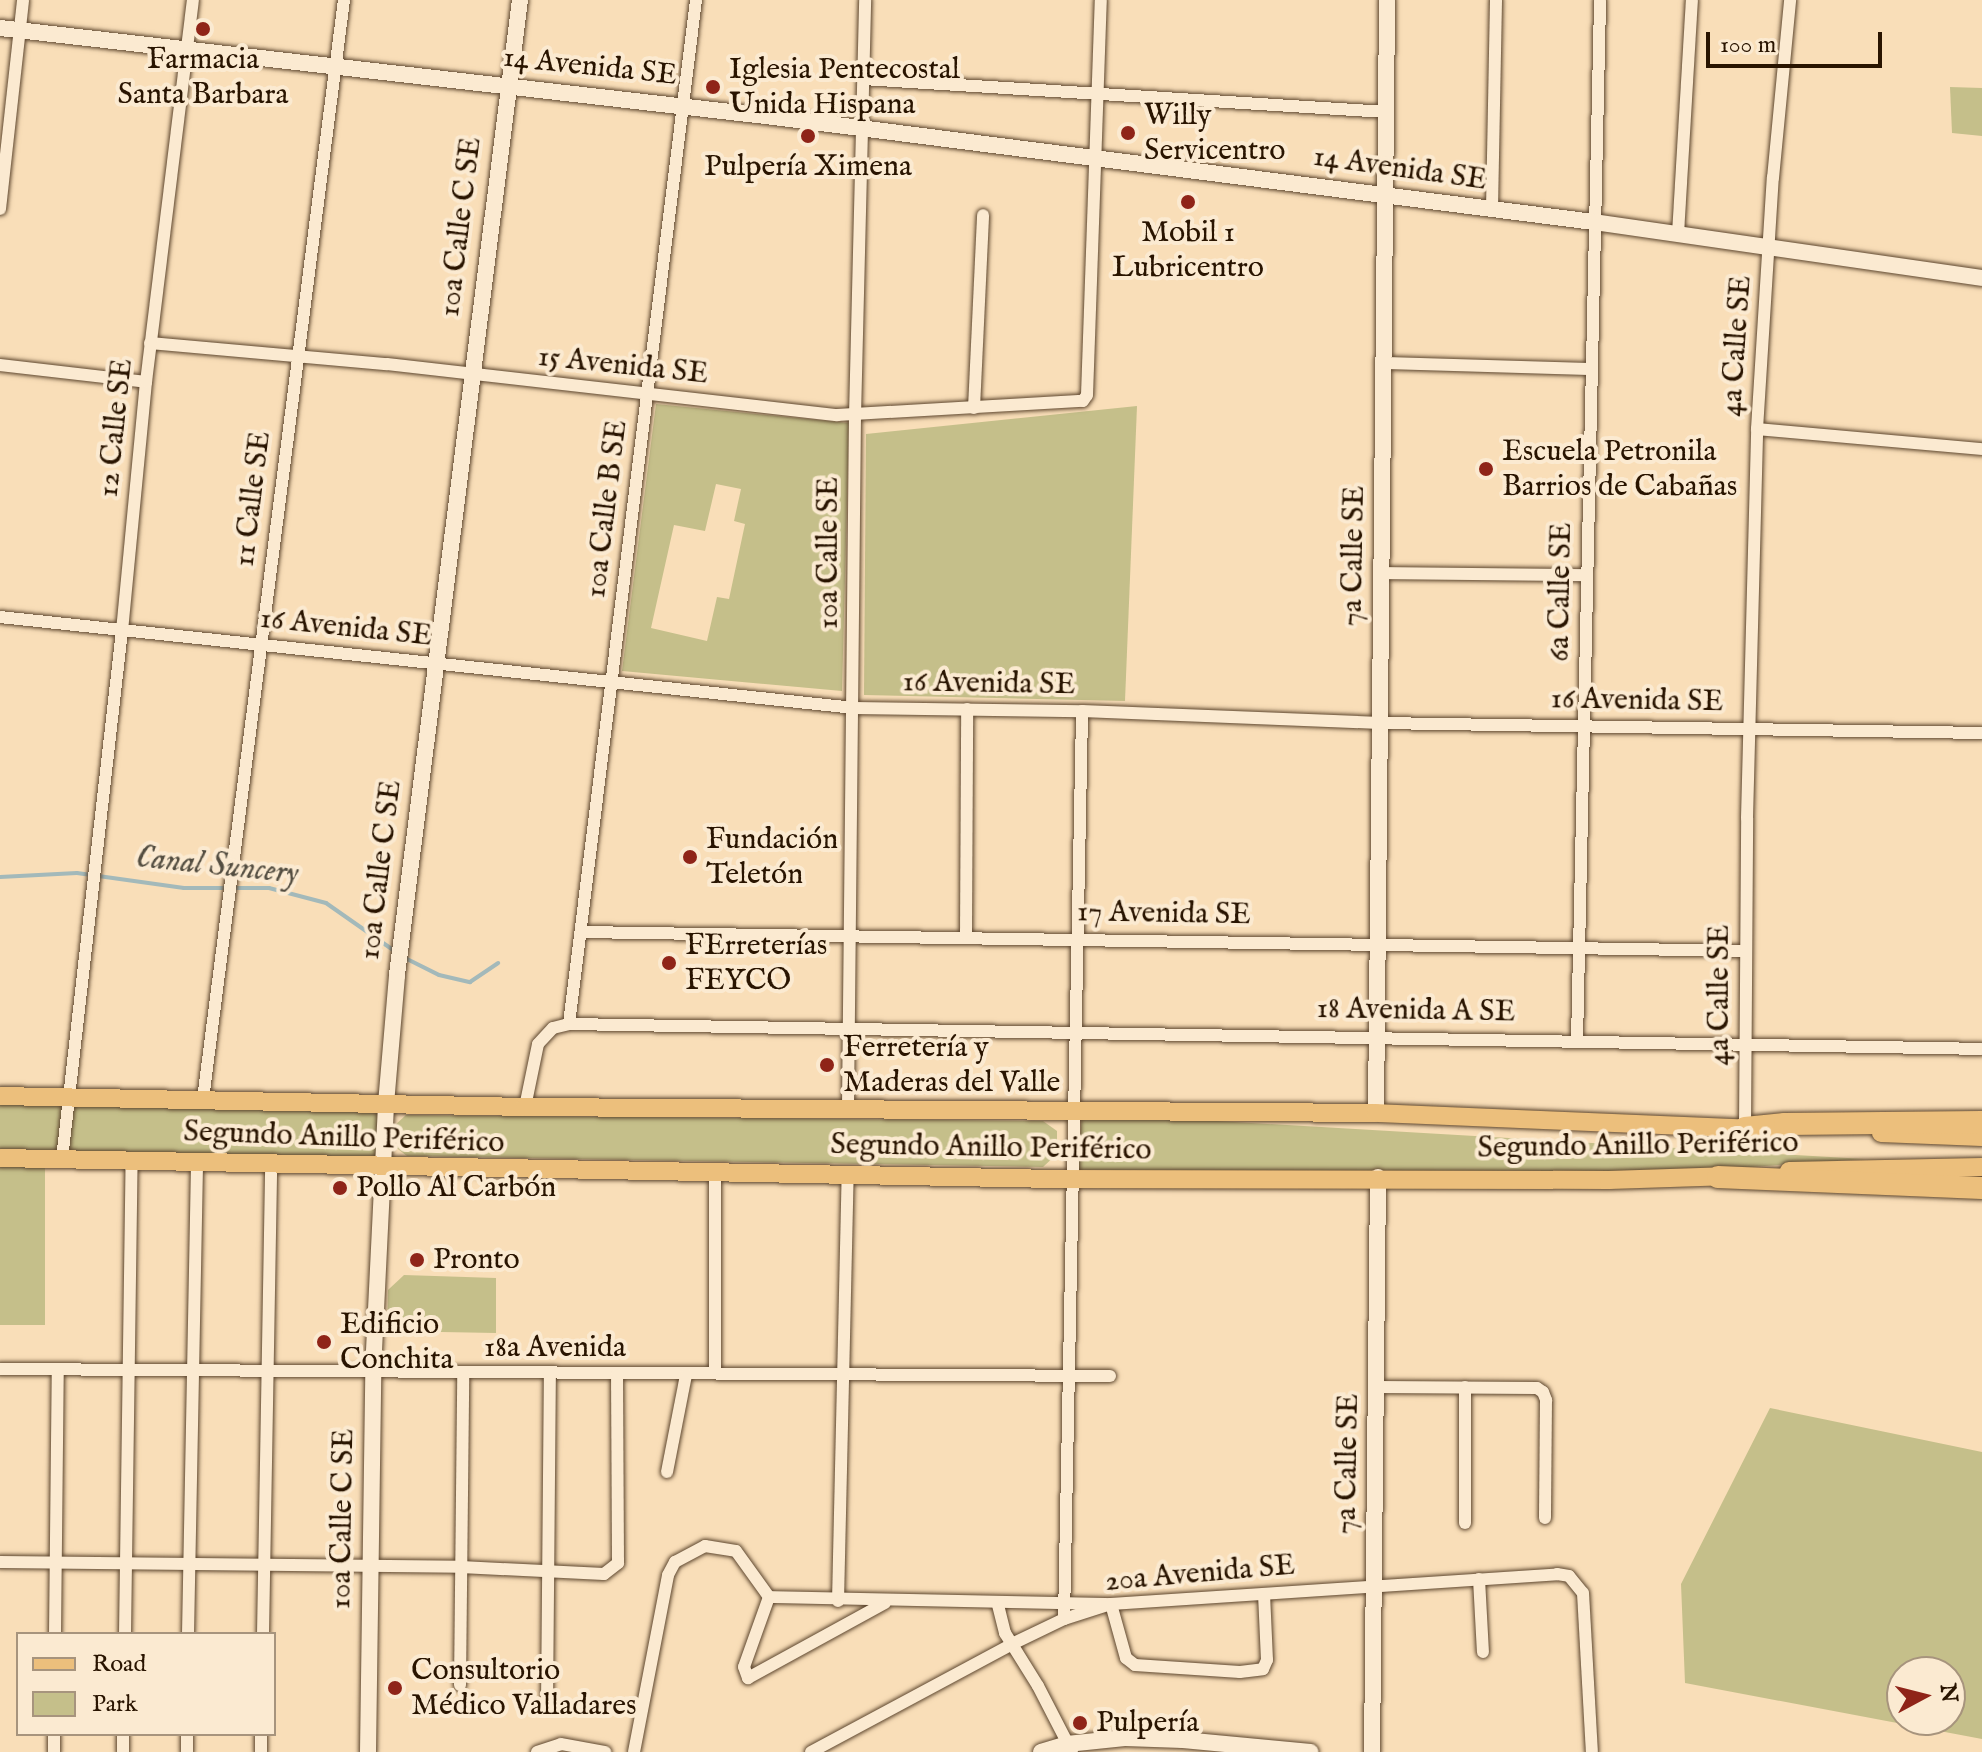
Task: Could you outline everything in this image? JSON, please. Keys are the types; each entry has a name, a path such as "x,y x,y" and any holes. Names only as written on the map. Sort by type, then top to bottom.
{"highway":[{"path":"1745,1128 1785,1124 1982,1122"},
{"path":"1718,1177 1982,1188"}],"main road":[{"name":"Segundo Anillo Periférico","path":"0,1096 525,1107 1376,1113 1982,1137"},
{"name":"Segundo Anillo Periférico","path":"0,1158 1073,1178 1609,1180 1864,1168 1982,1167"}],"street":[{"path":"0,209 23,0"},
{"name":"12 Calle SE","path":"66,1098 122,631 150,343 193,0"},
{"name":"11 Calle SE","path":"203,1099 344,0"},
{"name":"10a Calle C SE","path":"368,1752 373,1371 386,1104 397,975 470,376 520,0"},
{"name":"10a Calle B SE","path":"569,1024 696,0"},
{"name":"10a Calle SE","path":"848,1107 855,416 865,0"},
{"path":"1097,158 1101,0"},
{"name":"7a Calle SE","path":"1376,1113 1387,0"},
{"path":"1492,209 1496,0"},
{"name":"6a Calle SE","path":"1577,1041 1600,0"},
{"path":"1678,234 1692,0"},
{"name":"4a Calle SE","path":"1745,1128 1757,429 1790,0"},
{"name":"14 Avenida SE","path":"0,28 683,105 1594,222 1982,278"},
{"path":"863,79 1386,112"},
{"name":"15 Avenida SE","path":"150,343 855,416 1074,404 1087,395 1097,158"},
{"path":"974,408 983,215"},
{"path":"1384,363 1591,369"},
{"path":"0,365 146,382"},
{"path":"1757,429 1982,449"},
{"path":"1382,573 1587,575"},
{"name":"16 Avenida SE","path":"0,617 611,685 854,708 1082,711 1380,723 1982,733"},
{"path":"966,935 967,709"},
{"path":"1064,1619 1082,711"},
{"name":"17 Avenida SE","path":"581,932 966,935 1746,951"},
{"path":"525,1107 538,1044 553,1028 569,1024"},
{"name":"18 Avenida A SE","path":"569,1024 1982,1049"},
{"path":"62,1159 66,1098"},
{"path":"125,1632 132,1160"},
{"path":"188,1632 197,1162"},
{"path":"263,1632 271,1164"},
{"path":"715,1173 715,1373"},
{"path":"838,1601 848,1175"},
{"name":"7a Calle SE","path":"1372,1752 1378,1177"},
{"name":"18a Avenida","path":"0,1369 1110,1376"},
{"path":"55,1632 58,1369"},
{"path":"460,1685 463,1374"},
{"path":"547,1705 550,1374"},
{"path":"0,1562 461,1567 604,1574 618,1563 617,1375"},
{"path":"667,1472 686,1375"},
{"path":"1377,1387 1537,1388 1543,1392 1546,1400 1545,1518"},
{"path":"1465,1387 1465,1523"},
{"path":"634,1752 665,1587 675,1562 705,1546 736,1551 769,1597"},
{"name":"20a Avenida SE","path":"811,1752 1012,1644 1064,1619 1111,1604 1557,1574 1577,1582 1584,1606 1592,1752"},
{"path":"1479,1579 1483,1652"},
{"path":"769,1597 998,1605 1111,1604 1126,1658 1135,1665 1254,1672 1263,1669 1267,1660 1264,1594"},
{"path":"769,1597 744,1667 745,1677 755,1676 888,1601"},
{"path":"998,1605 1005,1633 1038,1686 1070,1748"},
{"path":"1041,1752 1125,1738 1310,1752"},
{"path":"540,1749 561,1744 605,1752"}],"green space":[{"path":"1950,87 1982,88 1982,136 1952,133"},
{"path":"656,404 849,423 842,691 622,671","holes":["716,484 741,489 734,521 745,524 729,599 717,597 707,641 651,628 674,525 705,531"]},
{"path":"1137,406 1125,701 864,695 866,434"},
{"path":"0,1098 64,1098 64,1157 0,1157"},
{"path":"68,1098 379,1103 378,1163 67,1158"},
{"path":"1082,1113 1865,1159 1594,1178 1078,1172"},
{"path":"406,1115 1043,1121 1057,1131 1057,1154 1043,1167 407,1156 394,1146 394,1126"},
{"path":"0,1162 45,1162 45,1325 0,1325"},
{"path":"404,1275 496,1278 496,1333 387,1331 388,1290"},
{"path":"1770,1408 1982,1452 1982,1739 1966,1736 1966,1656 1886,1656 1886,1721 1685,1683 1681,1584"}],"waterway":[{"name":"Canal Suncery","path":"0,877 77,873 184,888 269,888 326,903 396,952"},
{"name":"Canal Suncery","path":"403,957 439,975 470,982 498,963"}],"place":[{"name":"Farmacia Santa Barbara","path":"203,29"},
{"name":"Iglesia Pentecostal Unida Hispana","path":"713,87"},
{"name":"Willy Servicentro","path":"1128,133"},
{"name":"Pulpería Ximena","path":"808,136"},
{"name":"Mobil 1 Lubricentro","path":"1188,202"},
{"name":"Escuela Petronila Barrios de Cabañas","path":"1486,469"},
{"name":"Fundación Teletón","path":"690,857"},
{"name":"FErreterías FEYCO","path":"669,963"},
{"name":"Ferretería y Maderas del Valle","path":"827,1065"},
{"name":"Pollo Al Carbón","path":"340,1188"},
{"name":"Pronto","path":"417,1260"},
{"name":"Edificio Conchita","path":"324,1342"},
{"name":"Consultorio Médico Valladares","path":"395,1688"},
{"name":"Pulpería","path":"1080,1723"}]}
